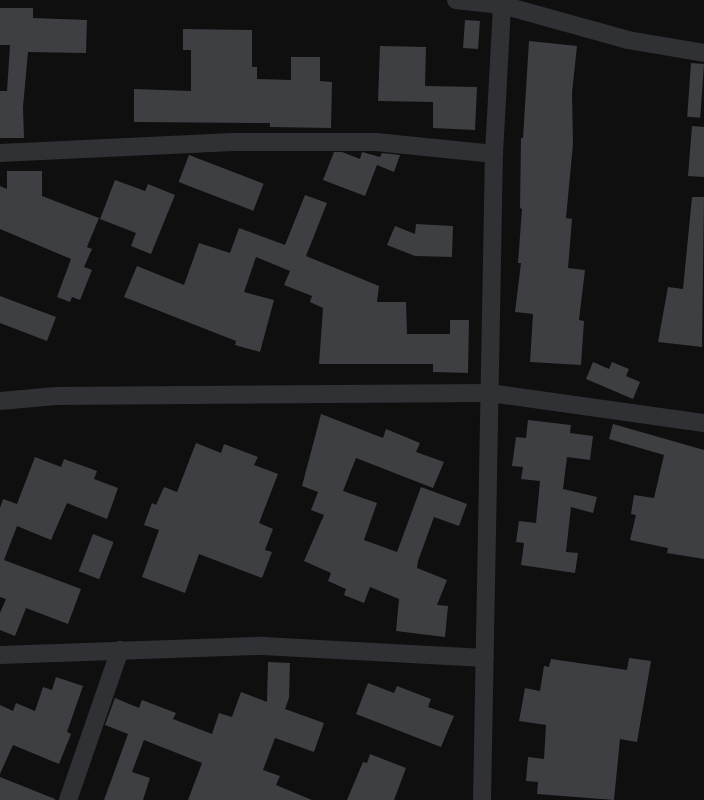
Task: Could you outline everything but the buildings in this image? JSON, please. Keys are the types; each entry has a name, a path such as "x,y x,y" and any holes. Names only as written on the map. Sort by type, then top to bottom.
{"street":[{"path":"456,0 502,5 628,40 704,53"},
{"path":"482,800 494,154 502,5"},
{"path":"0,153 233,142 376,142 494,154"},
{"path":"0,401 56,396 490,392 704,423"},
{"path":"0,655 264,646 485,658"},
{"path":"68,800 120,650"}]}
